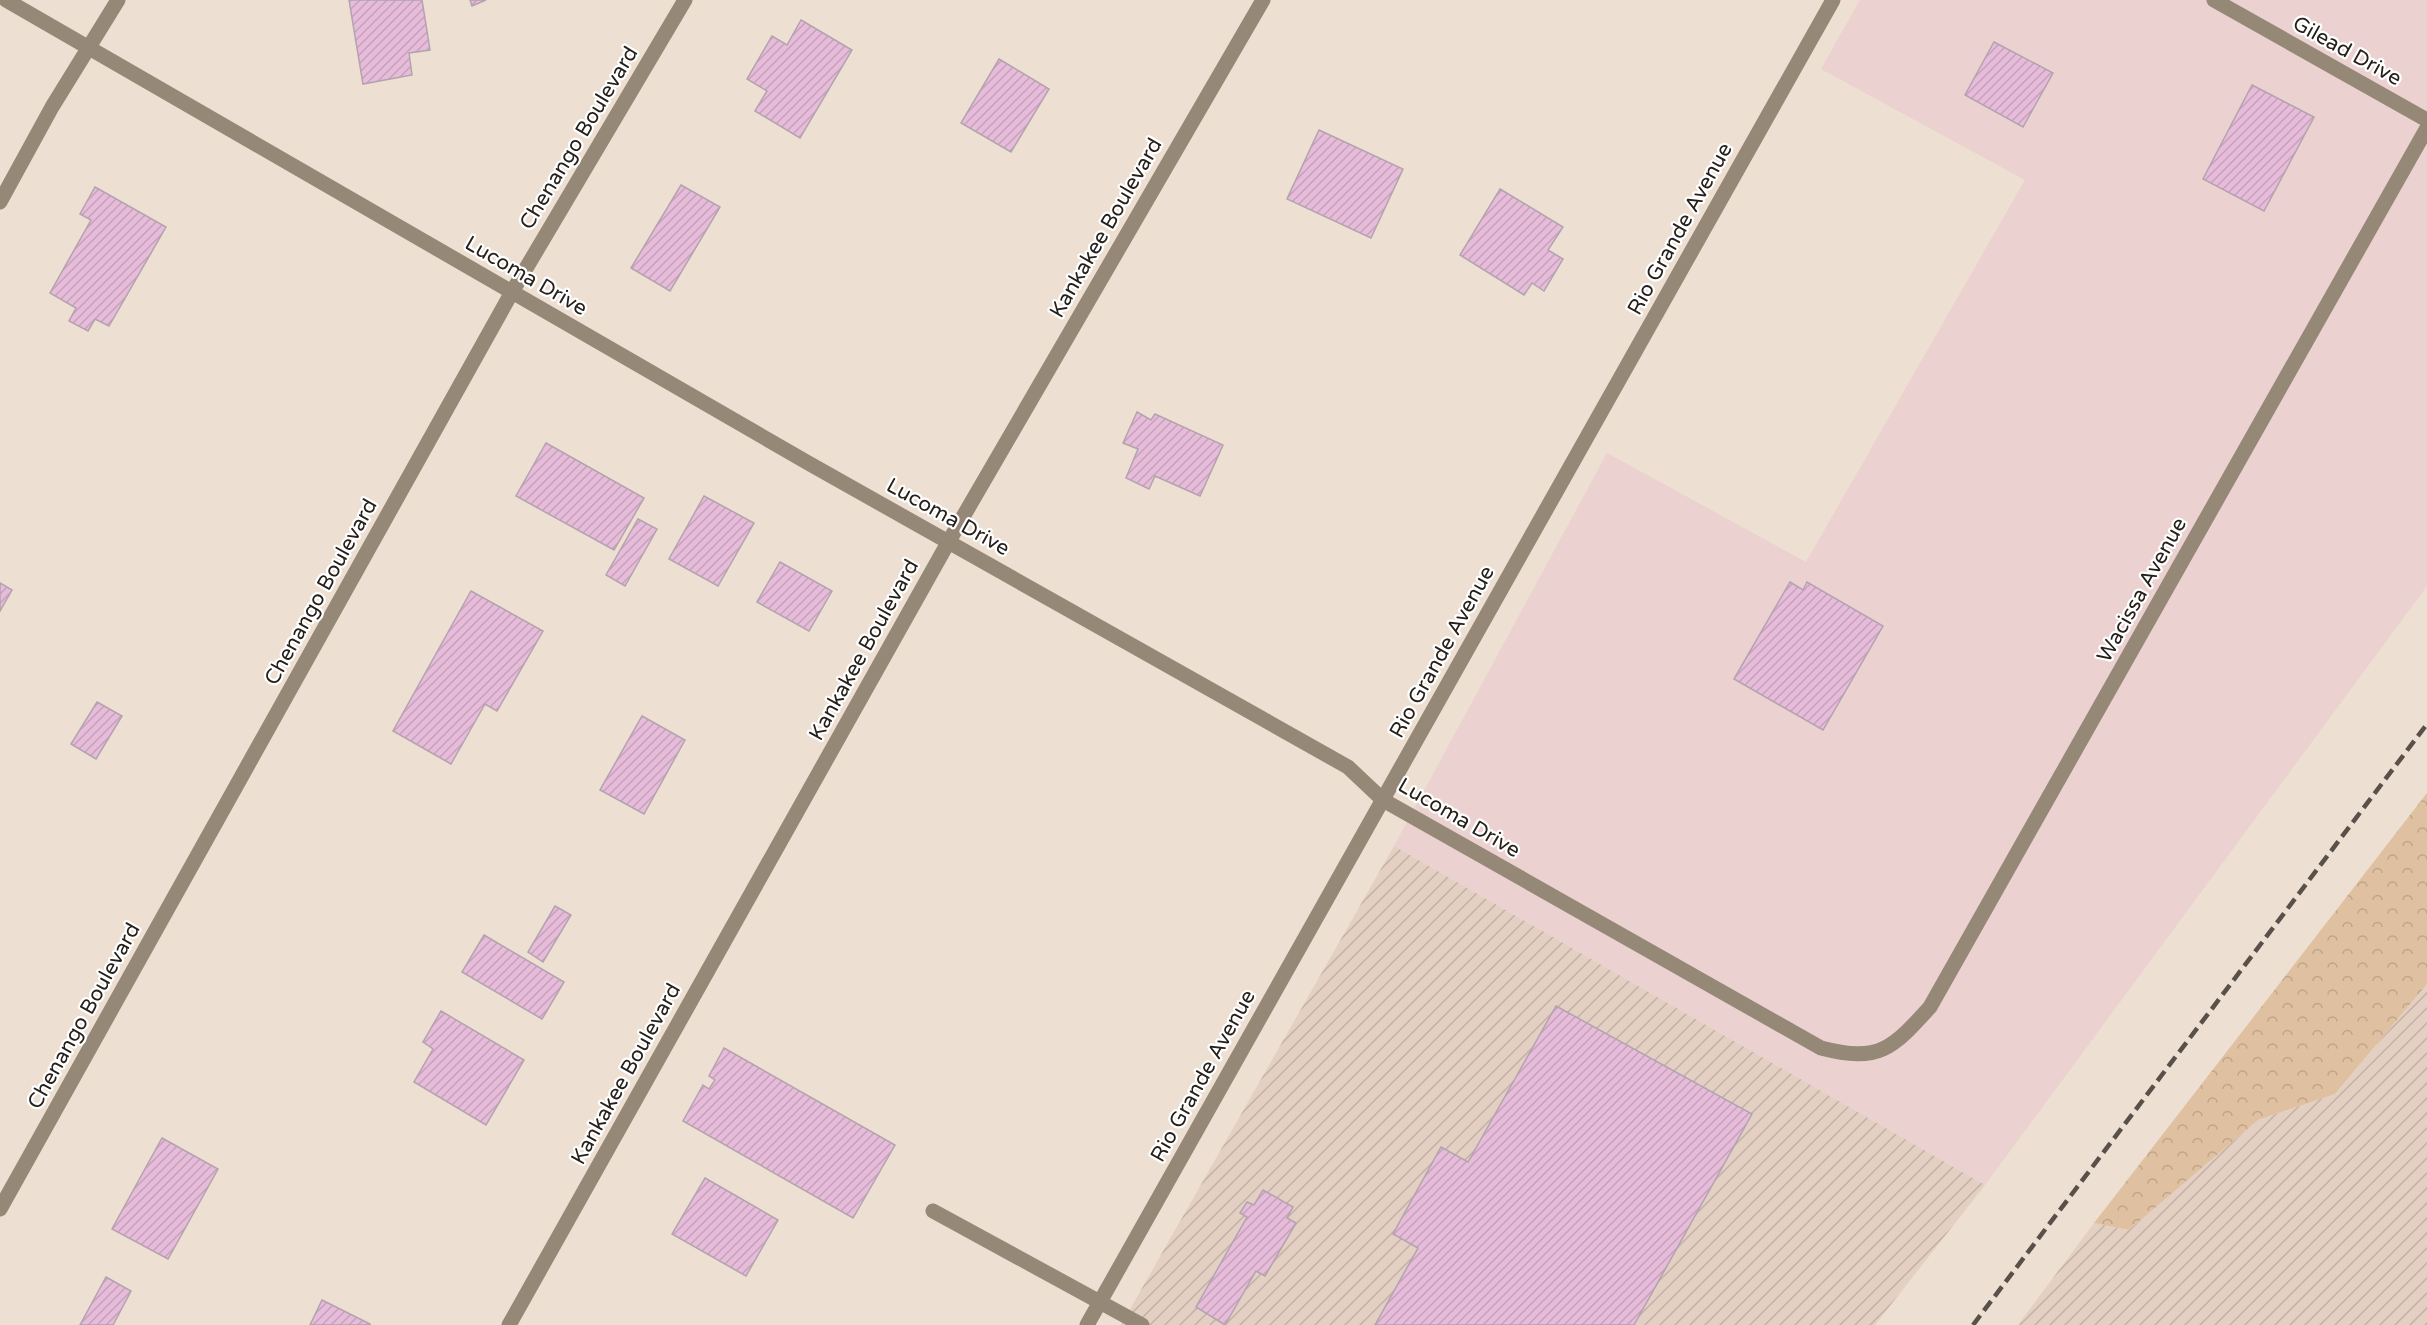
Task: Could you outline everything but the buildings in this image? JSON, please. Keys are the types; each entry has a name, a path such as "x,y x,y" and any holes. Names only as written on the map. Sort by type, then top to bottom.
{"street":[{"name":"Lucoma Drive","path":"6,0 800,458 1348,767 1383,801 1821,1047 1846,1054 1872,1054"},
{"path":"0,202 52,107 118,0"},
{"name":"Chenango Boulevard","path":"0,1209 512,292 686,0"},
{"name":"Kankakee Boulevard","path":"509,1325 949,541 1263,0"},
{"name":"Rio Grande Avenue","path":"1087,1325 1833,0"},
{"name":"Gilead Drive","path":"2214,0 2427,120"},
{"name":"Wacissa Avenue","path":"1872,1054 1903,1037 1929,1007 2427,128"},
{"path":"933,1211 1142,1325"}],"shaded area":[{"path":"1860,0 2427,0 2427,586 1985,1185 1394,846 1607,453 1806,562 2025,180 1821,69"},
{"path":"1394,846 1985,1185 1875,1325 1121,1325"},
{"path":"2427,984 2427,1325 2018,1325 2094,1223 2129,1230 2258,1120 2335,1094"}],"green space":[{"path":"2427,793 2427,984 2335,1094 2258,1120 2129,1230 2094,1223"}],"railway":[{"path":"1973,1325 2427,724"}]}
